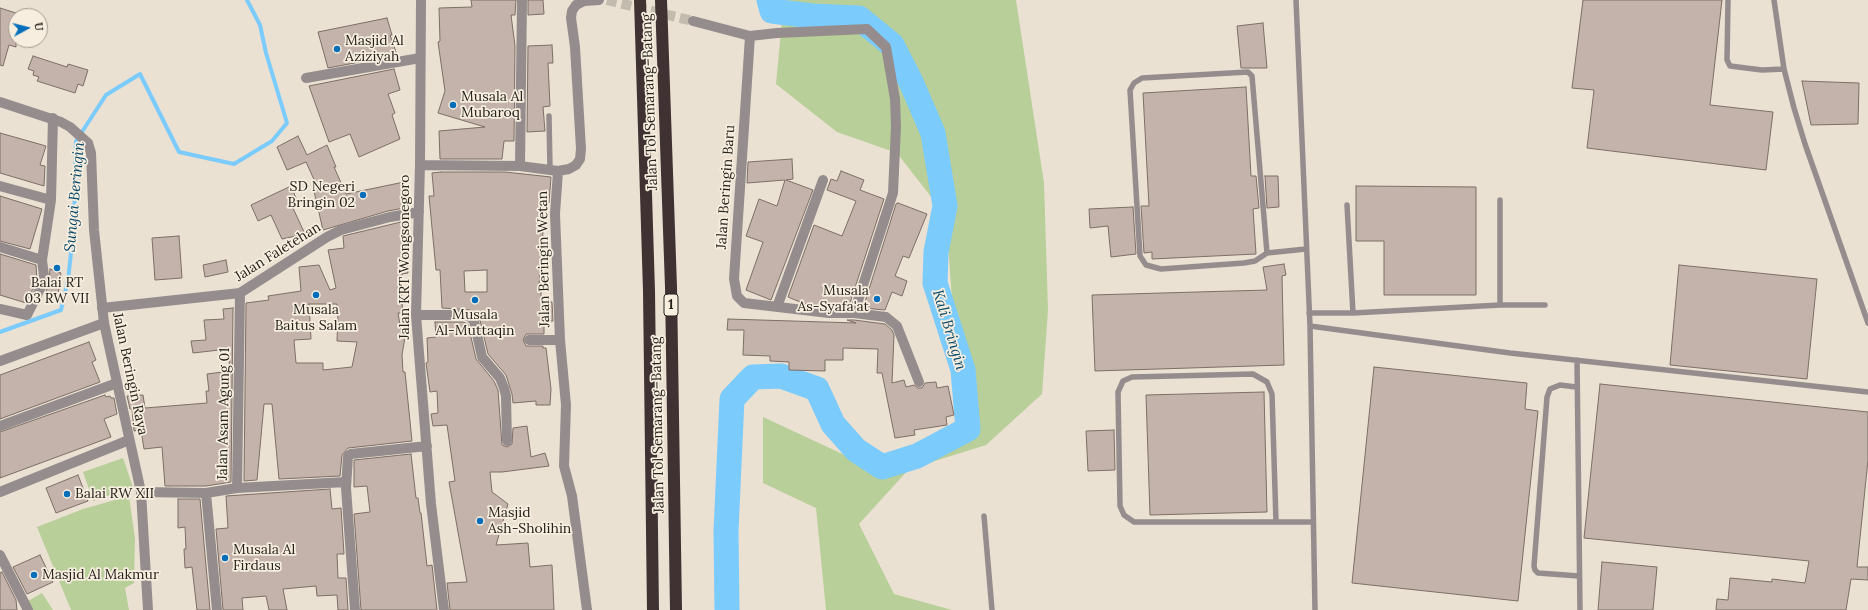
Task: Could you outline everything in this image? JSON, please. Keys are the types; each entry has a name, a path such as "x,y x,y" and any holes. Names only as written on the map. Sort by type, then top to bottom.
{"highway":[{"name":"Jalan Tol Semarang–Batang","path":"640,0 649,291 653,610"},
{"name":"Jalan Tol Semarang–Batang","path":"661,0 671,287 676,610"}],"street":[{"name":"Jalan KRT Wongsonegoro","path":"421,0 420,165 416,314 427,446 444,610"},
{"path":"520,166 522,0"},
{"path":"420,165 520,166 554,170 569,169 576,165 580,159 581,149 575,47 571,18 572,11 576,5 584,1 599,0"},
{"path":"693,21 750,36 776,33 867,29 886,47 889,59 896,126 893,192 854,312"},
{"name":"Jalan Beringin Baru","path":"750,36 734,280 737,296 744,303 828,313 854,312 886,317 897,326 919,382"},
{"path":"306,78 420,58"},
{"path":"0,102 53,118 52,200 42,260 44,276 43,284 27,315 0,309"},
{"name":"Jalan Beringin Raya","path":"53,118 70,127 88,142 92,167 94,230 104,323 141,492 148,610"},
{"name":"Jalan Beringin Wetan","path":"529,340 560,340 554,170"},
{"path":"777,307 823,180"},
{"path":"0,186 52,200"},
{"name":"Jalan Faletehan","path":"102,308 240,293 327,237 341,230 390,217 419,212"},
{"path":"0,247 42,260"},
{"name":"Jalan Asam Agung 01","path":"141,492 206,493 237,488 240,293"},
{"path":"416,314 464,315 469,316 474,322 482,358 500,378 504,388 506,396 507,441"},
{"path":"0,361 104,323"},
{"path":"560,340 566,406 564,466 572,496 587,610"},
{"path":"0,426 116,383"},
{"path":"0,492 129,440"},
{"path":"355,610 346,482 349,454 427,446"},
{"path":"237,488 346,482"},
{"path":"206,493 217,610"},
{"path":"0,555 28,610"}],"lane":[{"path":"1296,0 1310,326 1316,610"},
{"path":"1728,0 1727,60 1730,66 1762,70 1784,68"},
{"path":"1774,0 1784,68 1805,144 1868,323"},
{"path":"1267,253 1252,76 1248,72 1142,78 1134,83 1130,90 1140,256 1146,265 1161,269 1244,263 1255,261 1267,253 1306,249"},
{"path":"550,116 554,170"},
{"path":"1500,200 1500,305"},
{"path":"1346,205 1353,313"},
{"path":"1309,313 1353,313 1500,305 1545,306"},
{"path":"1310,326 1577,360 1868,392"},
{"path":"1577,360 1576,387 1580,610"},
{"path":"1276,522 1272,394 1267,382 1253,374 1132,377 1123,381 1118,392 1120,506 1124,515 1134,522 1276,522 1313,522"},
{"path":"1576,387 1560,385 1550,389 1547,397 1534,566 1535,570 1538,572 1579,576"},
{"path":"984,516 992,610"}],"green space":[{"path":"784,0 1016,0 1044,183 1048,310 1042,394 986,445 909,469 859,524 894,594 952,610 826,610 816,508 763,483 763,417 851,458 904,452 953,426 963,415 967,383 953,313 946,216 897,153 837,132 776,84"},
{"path":"123,458 133,487 93,501 83,472"},
{"path":"129,496 135,539 134,583 125,588 129,610 71,610 37,527 83,509"},
{"path":"42,593 53,610 33,610 28,601"}],"building":[{"path":"471,0 516,0 515,15 511,15 515,46 514,141 504,141 502,159 440,159 439,131 485,127 438,113 445,91 438,42 440,41 439,8 472,7"},
{"path":"528,0 543,0 544,14 528,15"},
{"path":"1583,0 1722,0 1710,105 1773,112 1766,170 1587,148 1594,90 1572,88"},
{"path":"0,8 8,10 8,48 3,66 0,65"},
{"path":"387,18 392,35 390,35 397,55 328,68 318,32"},
{"path":"1263,23 1267,68 1241,68 1237,26"},
{"path":"552,45 553,63 548,63 550,106 543,107 545,131 527,132 528,46"},
{"path":"33,56 67,67 68,64 88,70 83,86 78,84 75,93 37,81 39,77 33,75 34,71 28,69"},
{"path":"394,69 400,90 388,94 395,113 392,115 400,139 359,157 350,134 329,142 309,86"},
{"path":"1802,81 1859,83 1858,124 1811,125"},
{"path":"1246,87 1251,176 1256,176 1259,208 1253,209 1256,254 1152,259 1152,252 1144,253 1141,206 1149,206 1143,93"},
{"path":"0,133 46,146 40,165 45,166 44,186 0,173"},
{"path":"298,136 307,155 327,145 336,167 334,167 346,194 404,182 409,207 388,211 323,230 313,187 317,186 306,162 287,170 277,147"},
{"path":"792,159 793,179 786,180 813,190 771,300 746,290 763,242 746,236 759,199 777,206 785,180 747,183 748,162"},
{"path":"841,171 864,180 860,190 884,199 849,306 805,304 788,297 814,225 842,236 856,201 827,190 831,179 837,181"},
{"path":"505,172 551,177 549,203 540,203 539,231 543,231 539,286 541,286 541,301 552,302 553,321 544,321 544,334 526,334 523,340 526,346 543,346 543,348 546,348 551,389 550,405 536,405 536,401 513,403 512,394 506,375 488,354 479,316 470,310 442,308 440,270 436,270 429,196 434,196 432,173","holes":["487,270 487,292 465,292 464,271"]},
{"path":"1265,176 1278,176 1279,207 1267,208"},
{"path":"291,186 298,203 292,206 305,234 282,239 271,215 258,221 251,205"},
{"path":"1356,186 1476,187 1476,295 1384,295 1384,241 1356,241"},
{"path":"0,196 42,209 30,249 0,241"},
{"path":"898,203 927,214 909,258 903,256 895,276 907,281 902,296 892,292 885,310 863,308 896,204"},
{"path":"1133,207 1136,254 1111,257 1108,226 1090,228 1089,209"},
{"path":"405,221 409,250 405,250 408,273 402,274 403,293 401,293 403,313 398,313 402,337 405,337 402,355 403,372 405,372 412,441 348,448 342,455 340,476 279,479 272,404 264,404 257,480 244,481 246,303 269,300 268,296 301,291 299,267 319,265 330,290 336,288 328,250 344,248 343,236","holes":["309,304 337,304 337,341 357,342 352,367 323,370 323,363 296,363 294,340 311,339"]},
{"path":"179,236 182,278 155,280 152,238"},
{"path":"0,254 36,265 37,281 26,303 0,295"},
{"path":"226,260 228,272 205,277 203,265"},
{"path":"1284,264 1286,275 1282,276 1284,365 1095,371 1092,295 1267,290 1263,267"},
{"path":"1679,265 1817,279 1807,379 1670,365"},
{"path":"50,269 61,273 58,296 45,294 49,284"},
{"path":"233,308 231,482 206,486 165,486 162,447 144,449 141,430 134,431 132,409 130,409 127,396 143,395 145,408 207,403 206,391 209,391 207,374 230,371 228,349 193,353 191,341 206,340 204,320 224,319 223,309"},
{"path":"728,319 856,323 847,320 854,320 885,324 892,330 894,335 892,383 904,380 906,387 914,385 918,388 922,388 925,383 936,382 937,388 948,386 954,415 946,417 947,425 914,430 915,435 895,438 882,373 877,373 878,349 843,348 843,360 825,360 825,371 789,370 789,362 770,361 770,356 743,355 744,330 727,330"},
{"path":"435,322 463,322 468,324 476,359 494,381 498,390 502,445 507,447 512,444 513,428 527,426 531,457 545,453 549,466 502,472 490,472 492,492 508,504 496,545 528,543 530,567 552,565 554,610 450,610 447,583 467,582 449,482 455,481 447,425 433,426 431,414 438,413 437,391 430,392 426,363 428,362 427,338 436,337"},
{"path":"89,342 96,360 92,362 100,382 0,419 0,375"},
{"path":"1374,367 1527,383 1525,409 1538,411 1518,601 1352,583"},
{"path":"1600,384 1868,412 1868,460 1857,567 1868,567 1868,580 1851,579 1846,610 1716,610 1717,599 1728,600 1730,578 1772,582 1772,579 1805,583 1809,561 1584,538"},
{"path":"1264,392 1267,512 1150,515 1146,395"},
{"path":"105,395 106,397 110,396 111,398 114,398 117,414 104,419 111,437 0,478 0,432"},
{"path":"1114,430 1115,470 1088,471 1086,431"},
{"path":"411,454 416,498 418,498 421,513 427,566 432,565 437,610 361,610 354,514 370,512 367,486 354,487 354,460"},
{"name":"Balai RW XII","path":"78,475 88,501 56,513 46,488"},
{"path":"330,489 332,509 341,508 344,554 337,554 338,578 346,578 348,610 338,610 337,595 317,596 316,586 283,589 287,610 269,610 266,596 242,598 243,610 223,610 216,529 228,528 226,496"},
{"path":"178,499 200,499 210,610 197,610 192,567 185,568 185,527 178,528"},
{"name":"Masjid Al Makmur","path":"40,555 53,582 27,594 13,567"},
{"path":"1602,562 1657,567 1653,610 1598,610"},
{"path":"2,572 16,600 17,610 0,610 0,573"}],"waterway":[{"name":"Sungai Beringin","path":"0,332 61,310 68,280 74,226 76,141 106,95 140,74 179,152 234,164 272,141 287,123 266,53 260,25 247,0"},
{"name":"Kali Bringin","path":"727,610 726,531 732,399 753,377 781,376 817,389 833,424 856,450 882,467 917,456 968,429 963,370 935,283 936,252 945,206 933,133 911,82 892,45 859,18 812,16 772,11 769,0"}],"tunnel":[{"path":"607,0 693,21"}],"place":[{"name":"Masjid Al Aziziyah","path":"337,49"},
{"name":"Musala Al Mubaroq","path":"453,105"},
{"name":"SD Negeri Bringin 02","path":"363,195"},
{"name":"Balai RT 03 RW VII","path":"57,268"},
{"name":"Musala Baitus Salam","path":"316,295"},
{"name":"Musala As-Syafa'at","path":"877,299"},
{"name":"Musala Al-Muttaqin","path":"475,300"},
{"name":"Balai RW XII","path":"67,494"},
{"name":"Masjid Ash-Sholihin","path":"480,521"},
{"name":"Musala Al Firdaus","path":"225,558"},
{"name":"Masjid Al Makmur","path":"34,575"}]}
